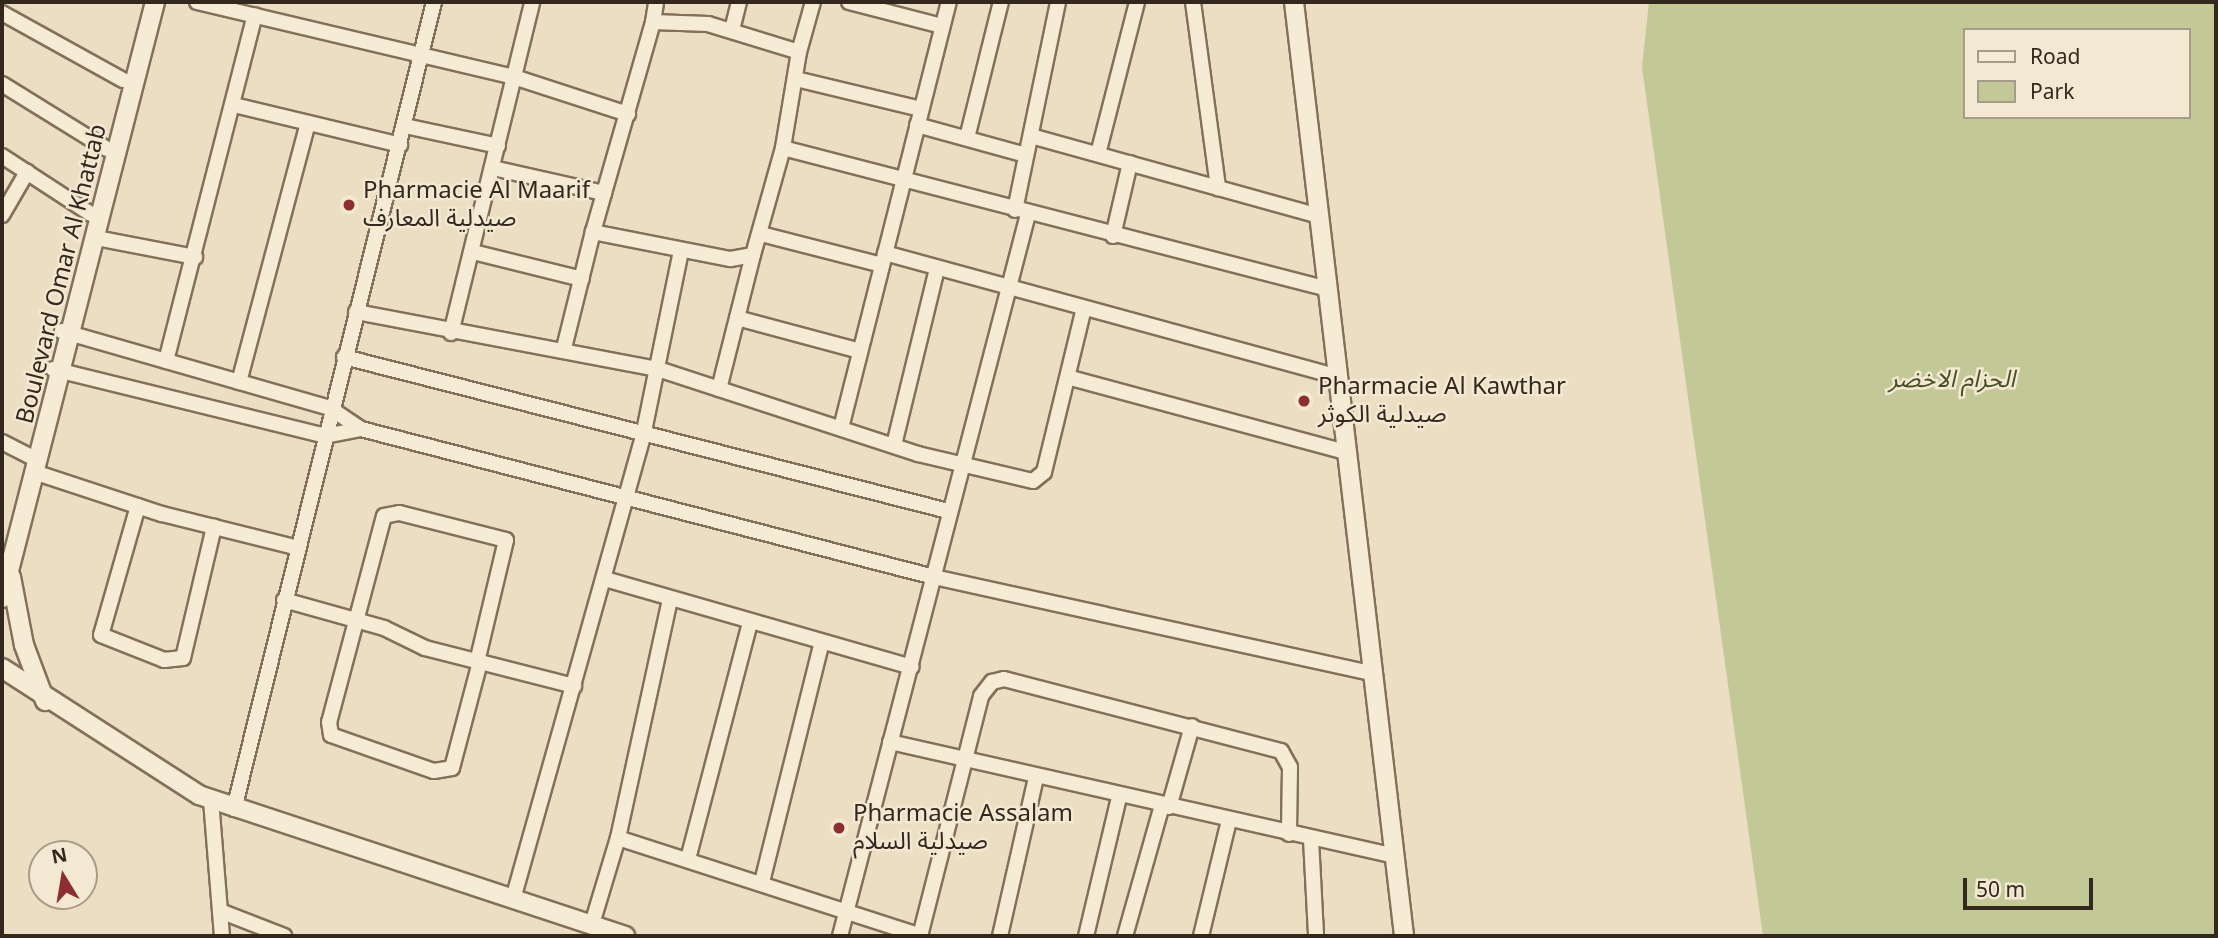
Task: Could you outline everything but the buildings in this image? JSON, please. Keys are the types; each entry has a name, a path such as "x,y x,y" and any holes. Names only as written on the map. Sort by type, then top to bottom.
{"street":[{"name":"Boulevard Omar Al Khattab","path":"2,598 6,565 59,371 91,214 144,2"},
{"name":"Boulevard Omar Al Khattab","path":"68,333 96,238 155,2"},
{"path":"197,2 514,77 628,114"},
{"path":"234,809 330,408 405,126 434,2"},
{"path":"451,333 473,252 532,2"},
{"path":"565,348 593,232 628,114 656,2"},
{"path":"732,30 739,2"},
{"path":"719,389 783,148 799,52 813,2"},
{"path":"849,2 942,26"},
{"path":"841,428 949,2"},
{"path":"967,138 1001,2"},
{"path":"840,936 912,667 948,511 1006,288 1021,212 1026,155 1058,2"},
{"path":"1098,154 1137,2"},
{"path":"1193,2 1218,188"},
{"path":"1294,2 1391,855 1404,936"},
{"path":"4,11 123,80"},
{"path":"166,361 195,257 255,15"},
{"path":"653,22 687,20 732,30 799,52"},
{"path":"796,79 921,109"},
{"path":"2,84 107,149"},
{"path":"234,105 400,145"},
{"path":"239,382 308,123"},
{"path":"917,125 1026,155"},
{"path":"405,126 498,146"},
{"path":"1031,136 1319,216"},
{"path":"783,148 1113,236 1328,289"},
{"path":"2,156 91,214"},
{"path":"1113,236 1130,163"},
{"path":"493,167 604,193"},
{"path":"2,215 27,172"},
{"path":"593,232 681,251 753,255"},
{"path":"761,234 937,268 1338,377"},
{"path":"96,238 195,257"},
{"path":"513,899 643,436 681,251"},
{"path":"473,252 582,279"},
{"path":"894,445 937,268"},
{"path":"356,312 451,333 565,348 658,369 894,445 960,464 1038,479 1071,378 1084,308"},
{"path":"737,318 860,351"},
{"path":"68,333 330,408 361,429 627,493 934,577 1371,673"},
{"path":"344,357 643,436 948,511"},
{"path":"59,371 325,436 361,429"},
{"path":"1071,378 1346,452"},
{"path":"2,442 34,465 138,506 298,548"},
{"path":"138,506 102,635 164,660 183,658 214,527"},
{"path":"399,513 499,535 509,546 478,662 452,768 434,771 335,739 329,722 360,621 377,525 384,516 399,513"},
{"path":"6,565 24,645 45,701"},
{"path":"605,579 670,600 912,667"},
{"path":"284,600 360,621 478,662 574,686"},
{"path":"592,924 618,838 670,600"},
{"path":"688,859 750,622"},
{"path":"762,883 822,642"},
{"path":"3,673 211,800 625,936"},
{"path":"618,838 848,910 920,936 985,685 1004,680 1192,726 1281,751 1290,767 1289,834"},
{"path":"1125,936 1192,726"},
{"path":"890,742 1119,797 1391,855"},
{"path":"1000,936 1036,777"},
{"path":"1086,936 1119,797"},
{"path":"211,800 222,936"},
{"path":"1201,936 1229,820"},
{"path":"1311,839 1316,936"},
{"path":"220,911 285,936"}],"green space":[{"name":"الحزام الاخضر","path":"1649,2 2216,2 2216,936 1763,936 1642,67"}],"place":[{"name":"Pharmacie Al Maarif صيدلية المعارف","path":"349,205"},
{"name":"Pharmacie Al Kawthar صيدلية الكوثر","path":"1304,401"},
{"name":"Pharmacie Assalam صيدلية السلام","path":"839,828"}]}
